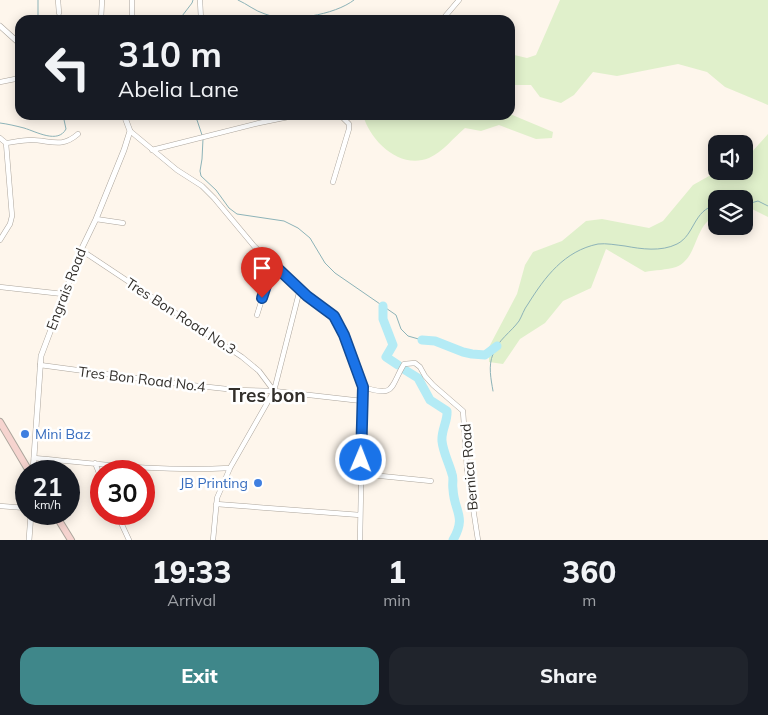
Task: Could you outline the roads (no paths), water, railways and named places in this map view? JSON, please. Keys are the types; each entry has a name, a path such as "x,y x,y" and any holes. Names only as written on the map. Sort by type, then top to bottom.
{"main road":[{"path":"0,422 22,460"},
{"path":"62,525 71,540"}],"street":[{"path":"58,0 59,13"},
{"path":"101,15 102,0"},
{"path":"132,0 132,15"},
{"path":"200,0 201,15"},
{"path":"446,15 459,0"},
{"path":"0,26 15,40"},
{"path":"0,82 15,79"},
{"path":"126,120 130,131 177,170 202,186 250,242 300,289 334,316 350,350 363,387 360,540"},
{"path":"152,150 274,120"},
{"path":"334,182 349,129 349,124 345,120"},
{"name":"Engrais Road","path":"34,458 40,365 45,343 80,250 96,219 130,131"},
{"path":"6,143 33,140 57,144 78,134"},
{"path":"0,138 6,143 12,216 10,224 0,240"},
{"path":"96,219 123,223"},
{"name":"Tres Bon Road No.3","path":"80,250 242,357 259,371 274,391"},
{"path":"257,315 273,264"},
{"path":"0,288 63,294"},
{"path":"213,540 216,504 221,488 230,468 274,391 300,289"},
{"name":"Bernica Road","path":"363,387 374,390 388,390 394,385 404,364 415,363 433,385 463,411 467,469 478,540"},
{"name":"Tres Bon Road No.4","path":"40,365 171,383 236,390 274,391 362,401"},
{"path":"34,458 90,463"},
{"path":"155,468 200,470 230,468"},
{"path":"361,474 431,481"},
{"path":"216,504 360,515"},
{"path":"0,506 15,507"},
{"path":"29,540 30,525"},
{"path":"122,525 129,540"}],"waterway":[{"path":"38,0 38,15"},
{"path":"183,15 193,0"},
{"path":"238,0 268,15"},
{"path":"315,15 335,10 354,0"},
{"path":"0,123 24,128 47,136 58,136 66,129 64,120"},
{"path":"197,120 202,135"},
{"path":"203,139 201,176 216,190 229,208 237,214 284,221 298,228 310,238 325,263 335,273 396,315 401,329 408,336 422,340"},
{"path":"753,202 758,201 768,206"},
{"path":"493,391 490,368 495,349 519,321 541,284 565,259 586,247 598,244 651,249 671,247 683,240 698,217 708,208"},
{"path":"383,306 383,319 393,345 386,357 398,365"},
{"path":"422,340 435,341 472,354 485,355 497,346"},
{"path":"405,370 418,378 430,400 447,411 442,441 453,476 454,497 459,514 459,525 453,540"}],"place":[{"name":"Mini Baz","path":"25,434"},
{"name":"JB Printing","path":"258,483"}],"district":[{"name":"Tres bon","path":"267,395"}]}
